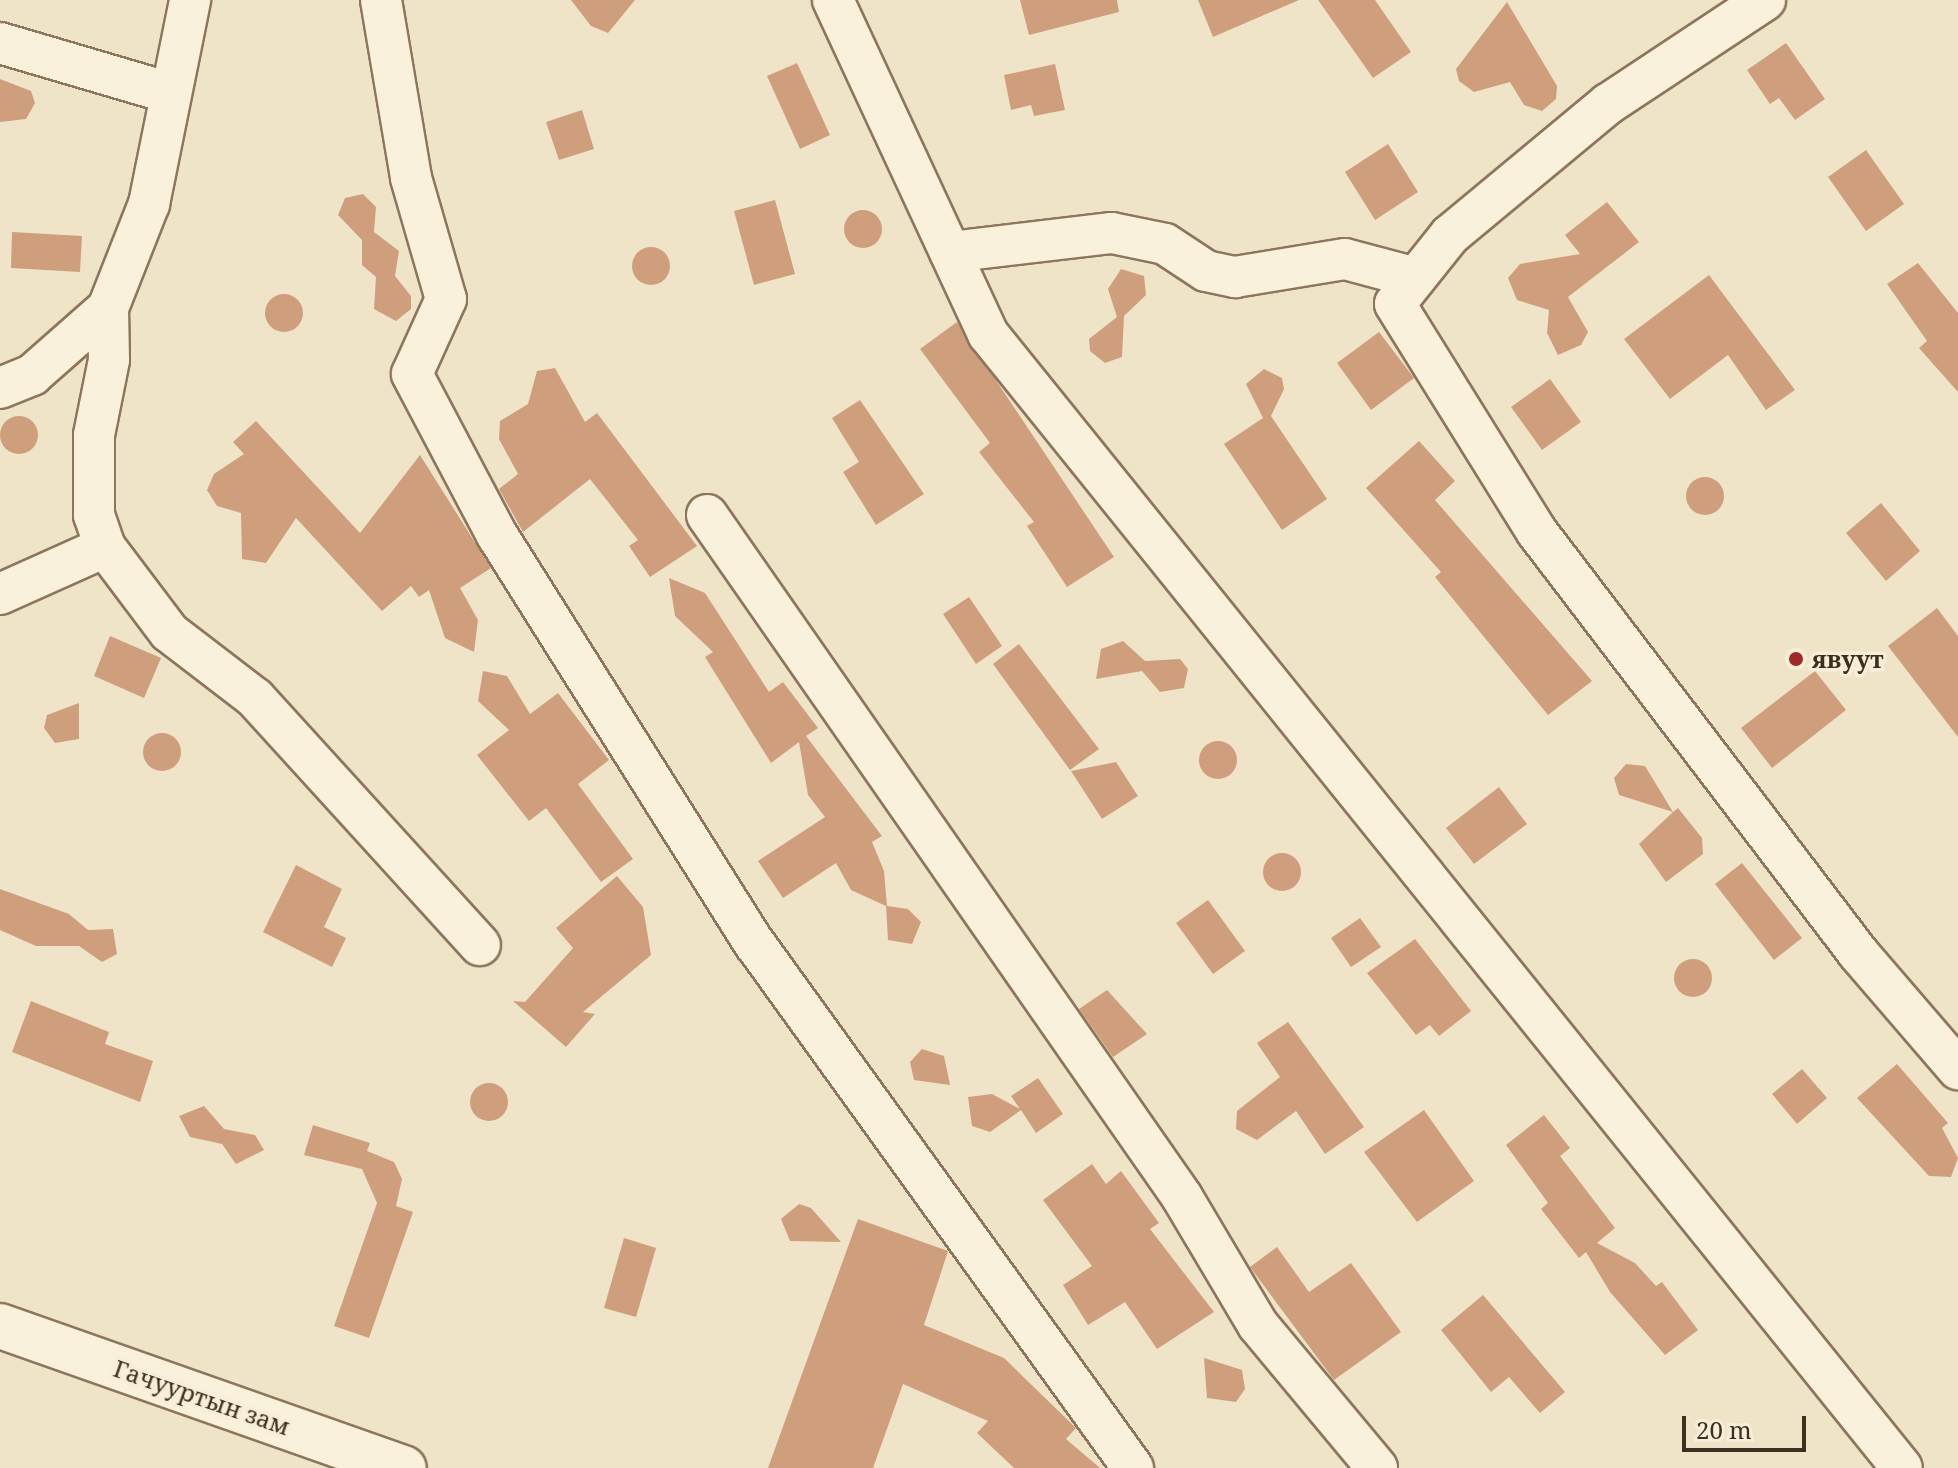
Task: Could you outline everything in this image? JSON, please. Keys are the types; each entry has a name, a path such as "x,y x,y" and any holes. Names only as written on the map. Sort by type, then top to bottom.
{"main road":[{"name":"Гачууртын зам","path":"0,1326 404,1468"}],"street":[{"path":"190,0 149,204 108,308 109,360 94,435 94,515 105,547 169,632 255,698 480,945"},
{"path":"381,0 411,178 446,299 412,374 497,535 755,944 1133,1468"},
{"path":"833,0 988,334 1902,1468"},
{"path":"1765,0 1608,104 1450,235 1395,304 1529,519 1859,954 1958,1069"},
{"path":"0,43 170,93"},
{"path":"950,252 1112,233 1165,244 1206,271 1235,277 1345,259 1416,278"},
{"path":"0,388 32,375 108,308"},
{"path":"707,515 1182,1197 1258,1325 1377,1468"},
{"path":"0,594 105,547"}],"building":[{"path":"571,0 635,0 608,33 591,26"},
{"path":"1020,0 1117,0 1119,12 1029,35"},
{"path":"1198,0 1299,0 1213,37"},
{"path":"1318,0 1375,0 1411,52 1373,78"},
{"path":"1507,2 1557,86 1556,99 1542,111 1524,105 1510,82 1474,92 1459,81 1456,69"},
{"path":"1786,43 1825,99 1795,120 1779,98 1770,104 1747,70"},
{"path":"797,63 830,135 800,149 767,76"},
{"path":"1055,64 1065,110 1034,116 1031,105 1011,110 1004,75"},
{"path":"0,79 31,91 35,103 26,119 0,122"},
{"path":"582,110 594,149 559,160 546,122"},
{"path":"1388,144 1418,192 1375,220 1345,172"},
{"path":"1866,150 1904,204 1866,231 1828,177"},
{"path":"363,194 376,207 374,232 399,251 395,276 411,296 411,309 396,321 374,309 376,277 362,265 362,240 338,215 345,198"},
{"path":"775,200 795,274 754,285 734,211"},
{"path":"1607,202 1639,242 1568,297 1588,332 1581,345 1558,355 1547,333 1549,310 1517,300 1508,278 1520,264 1580,254 1565,235"},
{"path":"863,210 877,215 882,229 877,243 863,248 849,243 844,229 849,215"},
{"path":"12,232 82,236 80,272 11,268"},
{"path":"651,247 665,252 670,266 665,280 651,285 637,280 632,266 637,252"},
{"path":"1918,263 1958,313 1958,392 1919,348 1927,341 1887,284"},
{"path":"1121,269 1144,276 1146,295 1124,316 1122,357 1105,363 1090,351 1089,339 1117,317 1108,289"},
{"path":"1709,275 1795,390 1766,410 1728,355 1670,399 1624,339"},
{"path":"284,294 298,299 303,313 298,327 284,332 270,327 265,313 270,299"},
{"path":"957,322 1114,557 1067,587 1027,526 1034,522 979,452 990,443 920,349"},
{"path":"1379,332 1414,378 1371,410 1337,363"},
{"path":"555,368 585,422 597,413 697,546 650,577 629,546 638,540 590,479 523,532 499,489 518,474 499,439 500,421 528,404 537,371"},
{"path":"1264,369 1282,378 1284,389 1271,416 1327,499 1282,530 1224,444 1263,418 1246,384"},
{"path":"1550,379 1581,422 1542,450 1511,407"},
{"path":"860,400 924,494 876,525 843,472 859,462 832,418"},
{"path":"19,416 33,421 38,435 33,449 19,454 5,449 0,435 5,421"},
{"path":"256,421 360,533 420,455 491,568 460,588 478,620 474,652 445,638 429,590 419,597 411,586 382,611 296,518 266,563 242,559 241,513 217,506 207,490 214,474 244,454 233,442"},
{"path":"1419,441 1455,481 1435,500 1592,681 1548,715 1435,577 1441,572 1366,488"},
{"path":"1705,477 1719,482 1724,496 1719,510 1705,515 1691,510 1686,496 1691,482"},
{"path":"1881,503 1920,551 1886,581 1846,533"},
{"path":"669,578 705,593 769,692 783,682 818,728 806,736 882,836 872,842 884,871 887,906 908,909 921,922 912,944 888,940 886,906 851,890 836,863 783,898 758,861 825,817 808,795 799,742 771,763 705,657 713,652 675,616"},
{"path":"969,597 1002,646 976,664 943,614"},
{"path":"1937,608 1958,636 1958,737 1888,646"},
{"path":"110,636 161,658 144,698 94,676"},
{"path":"1123,641 1145,661 1180,659 1188,669 1184,688 1160,692 1142,671 1096,679 1101,649"},
{"path":"1019,644 1099,749 1070,770 993,664"},
{"path":"483,671 507,676 530,714 558,693 609,760 578,784 633,859 601,882 546,808 529,821 477,755 509,730 478,701"},
{"path":"1815,671 1846,710 1772,768 1741,728"},
{"path":"79,703 79,739 55,743 44,728 47,715"},
{"path":"162,733 176,738 181,752 176,766 162,771 148,766 143,752 148,738"},
{"path":"1218,741 1232,746 1237,760 1232,774 1218,779 1204,774 1199,760 1204,746"},
{"path":"1116,762 1138,796 1102,819 1071,771"},
{"path":"1626,764 1645,766 1673,812 1619,795 1614,778"},
{"path":"1499,787 1527,824 1474,864 1446,828"},
{"path":"1678,808 1702,838 1703,854 1666,882 1639,844"},
{"path":"1282,853 1296,858 1301,872 1296,886 1282,891 1268,886 1263,872 1268,858"},
{"path":"1742,863 1802,938 1774,960 1715,884"},
{"path":"296,865 342,889 324,927 346,938 332,967 263,932"},
{"path":"617,876 643,907 651,955 583,1012 595,1014 566,1047 513,1001 525,1002 573,948 556,928"},
{"path":"0,889 69,914 88,930 113,929 117,954 102,962 79,946 36,946 0,930"},
{"path":"1208,900 1245,951 1213,974 1176,923"},
{"path":"1360,918 1381,947 1351,967 1331,938"},
{"path":"1415,939 1471,1011 1439,1036 1430,1025 1416,1035 1367,973"},
{"path":"1693,959 1707,964 1712,978 1707,992 1693,997 1679,992 1674,978 1679,964"},
{"path":"1107,990 1147,1034 1113,1057 1079,1009"},
{"path":"31,1001 109,1032 105,1044 153,1061 140,1102 12,1052"},
{"path":"1288,1022 1364,1127 1325,1154 1296,1111 1257,1140 1236,1129 1237,1111 1280,1077 1257,1043"},
{"path":"922,1049 944,1056 950,1085 914,1080 910,1062"},
{"path":"1897,1064 1948,1123 1942,1128 1958,1158 1951,1177 1929,1176 1857,1098"},
{"path":"1802,1069 1827,1098 1797,1124 1772,1094"},
{"path":"1038,1078 1063,1114 1036,1133 1021,1110 990,1132 972,1126 968,1097 992,1094 1020,1109 1011,1096"},
{"path":"489,1083 503,1088 508,1102 503,1116 489,1121 475,1116 470,1102 475,1088"},
{"path":"204,1106 224,1129 255,1135 264,1150 236,1164 222,1144 190,1137 179,1116"},
{"path":"1424,1110 1474,1181 1417,1222 1364,1152"},
{"path":"1544,1115 1570,1148 1560,1156 1615,1228 1597,1243 1635,1263 1656,1286 1662,1282 1698,1330 1665,1355 1610,1292 1586,1252 1579,1258 1541,1209 1548,1203 1506,1145"},
{"path":"313,1125 370,1143 367,1151 394,1162 402,1179 396,1206 413,1212 369,1338 334,1326 377,1203 362,1169 304,1155"},
{"path":"1092,1164 1106,1184 1121,1171 1159,1223 1150,1229 1214,1312 1157,1349 1125,1302 1088,1325 1063,1285 1092,1266 1043,1200"},
{"path":"799,1204 811,1208 841,1242 790,1241 781,1219"},
{"path":"858,1219 948,1251 924,1325 1004,1358 1076,1428 1066,1439 1100,1468 1014,1468 977,1433 988,1421 903,1384 873,1468 768,1468"},
{"path":"624,1238 656,1248 636,1317 604,1308"},
{"path":"1277,1247 1309,1292 1351,1263 1401,1332 1334,1380 1250,1267"},
{"path":"1483,1295 1565,1392 1540,1413 1509,1377 1491,1392 1441,1330"},
{"path":"1204,1358 1242,1370 1245,1389 1236,1402 1207,1398"}],"place":[{"name":"явуут","path":"1796,659"}]}
